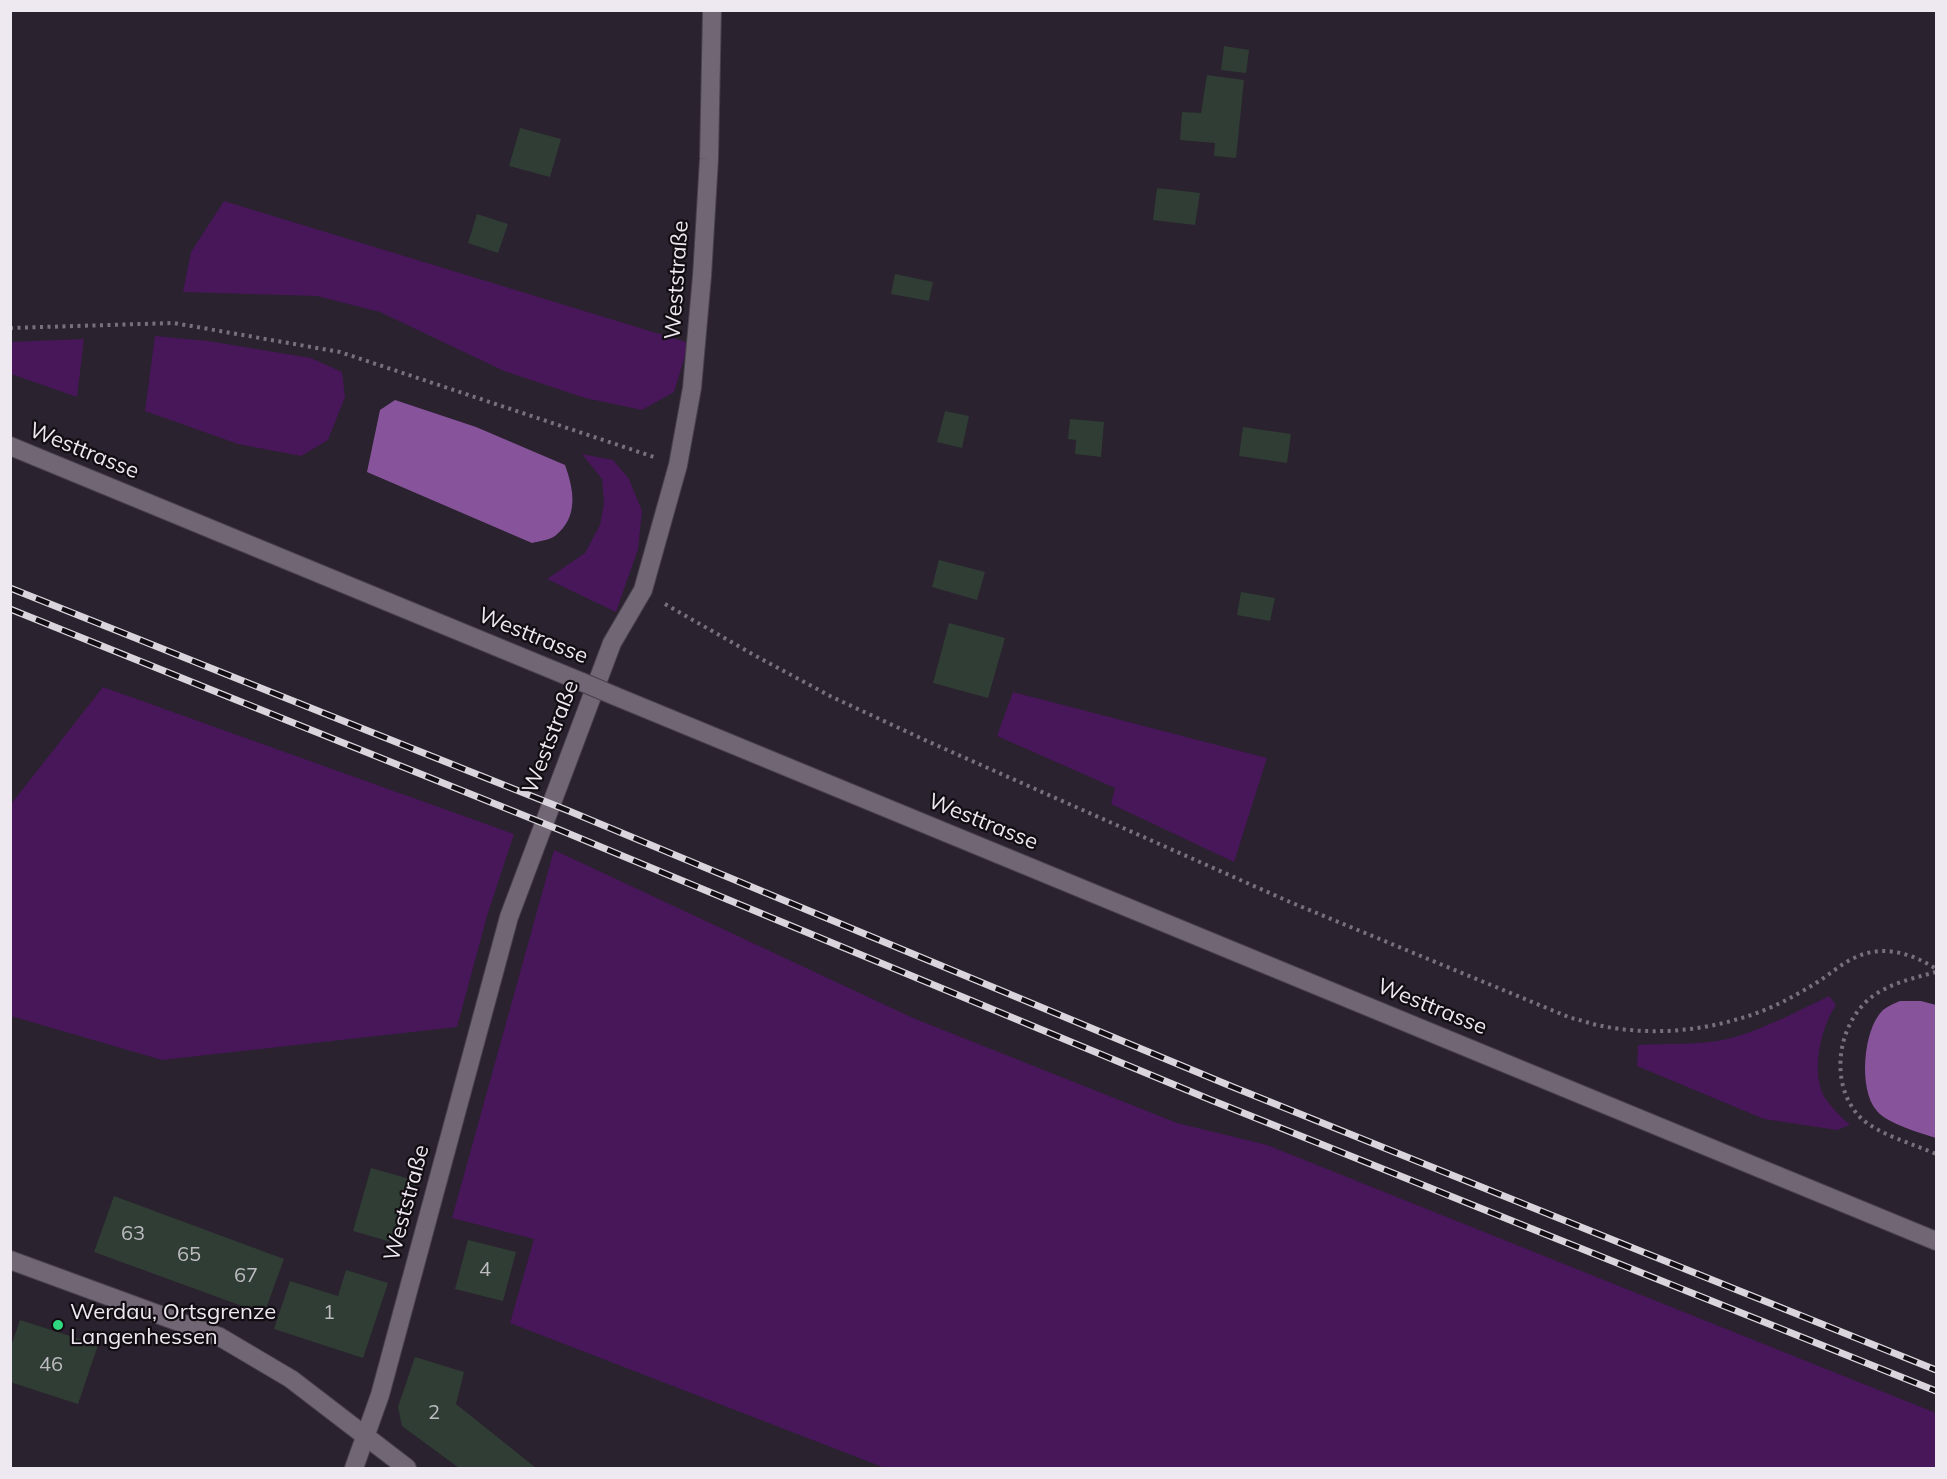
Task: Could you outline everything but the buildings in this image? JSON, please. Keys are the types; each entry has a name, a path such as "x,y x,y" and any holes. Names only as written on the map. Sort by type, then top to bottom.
{"main road":[{"name":"Weststraße","path":"354,1468 380,1395 509,917 612,643 643,590 678,465 692,387 702,276 709,159 712,10"},
{"name":"Westtrasse","path":"10,446 1936,1241"},
{"path":"10,1260 220,1337 291,1379 407,1468"}],"path":[{"path":"10,328 174,323 340,352 678,465"},
{"path":"643,590 699,624 832,697 927,741 1290,902 1571,1018 1602,1026 1630,1029 1675,1030 1706,1027 1740,1019 1777,1004 1854,958 1873,951 1907,954 1936,970"},
{"path":"1936,970 1886,988 1865,1003 1849,1029 1840,1064 1845,1096 1860,1117 1880,1131 1936,1154"}],"shaded area":[{"path":"224,201 689,343 674,392 642,410 585,398 504,371 380,312 317,296 183,292 191,252"},
{"path":"155,336 208,341 311,358 342,372 345,397 328,440 301,456 238,444 145,411"},
{"path":"84,339 77,397 11,374 11,342"},
{"path":"395,400 476,427 565,465 571,484 572,503 571,512 563,529 553,537 532,543 367,472 380,410"},
{"path":"582,454 613,460 629,479 642,511 638,549 616,612 547,579 585,553 600,525 604,503 602,479"},
{"path":"103,687 514,834 487,916 457,1027 162,1060 11,1016 11,804"},
{"path":"1013,692 1267,758 1234,862 1111,804 1115,788 997,736"},
{"path":"554,850 913,1018 1177,1123 1267,1145 1936,1413 1936,1468 885,1468 510,1323 534,1239 452,1218"},
{"path":"1829,996 1836,1005 1822,1038 1818,1076 1825,1098 1850,1125 1837,1130 1764,1119 1637,1066 1638,1045 1699,1043 1735,1037 1771,1024"},
{"path":"1900,1001 1921,1001 1936,1005 1936,1138 1905,1128 1882,1116 1871,1101 1867,1089 1865,1060 1871,1031 1883,1010"}],"railway":[{"path":"10,588 569,811 1233,1087 1936,1370"},
{"path":"10,609 560,830 1211,1100 1936,1391"}],"place":[{"name":"Werdau, Ortsgrenze Langenhessen","path":"58,1325"}]}
